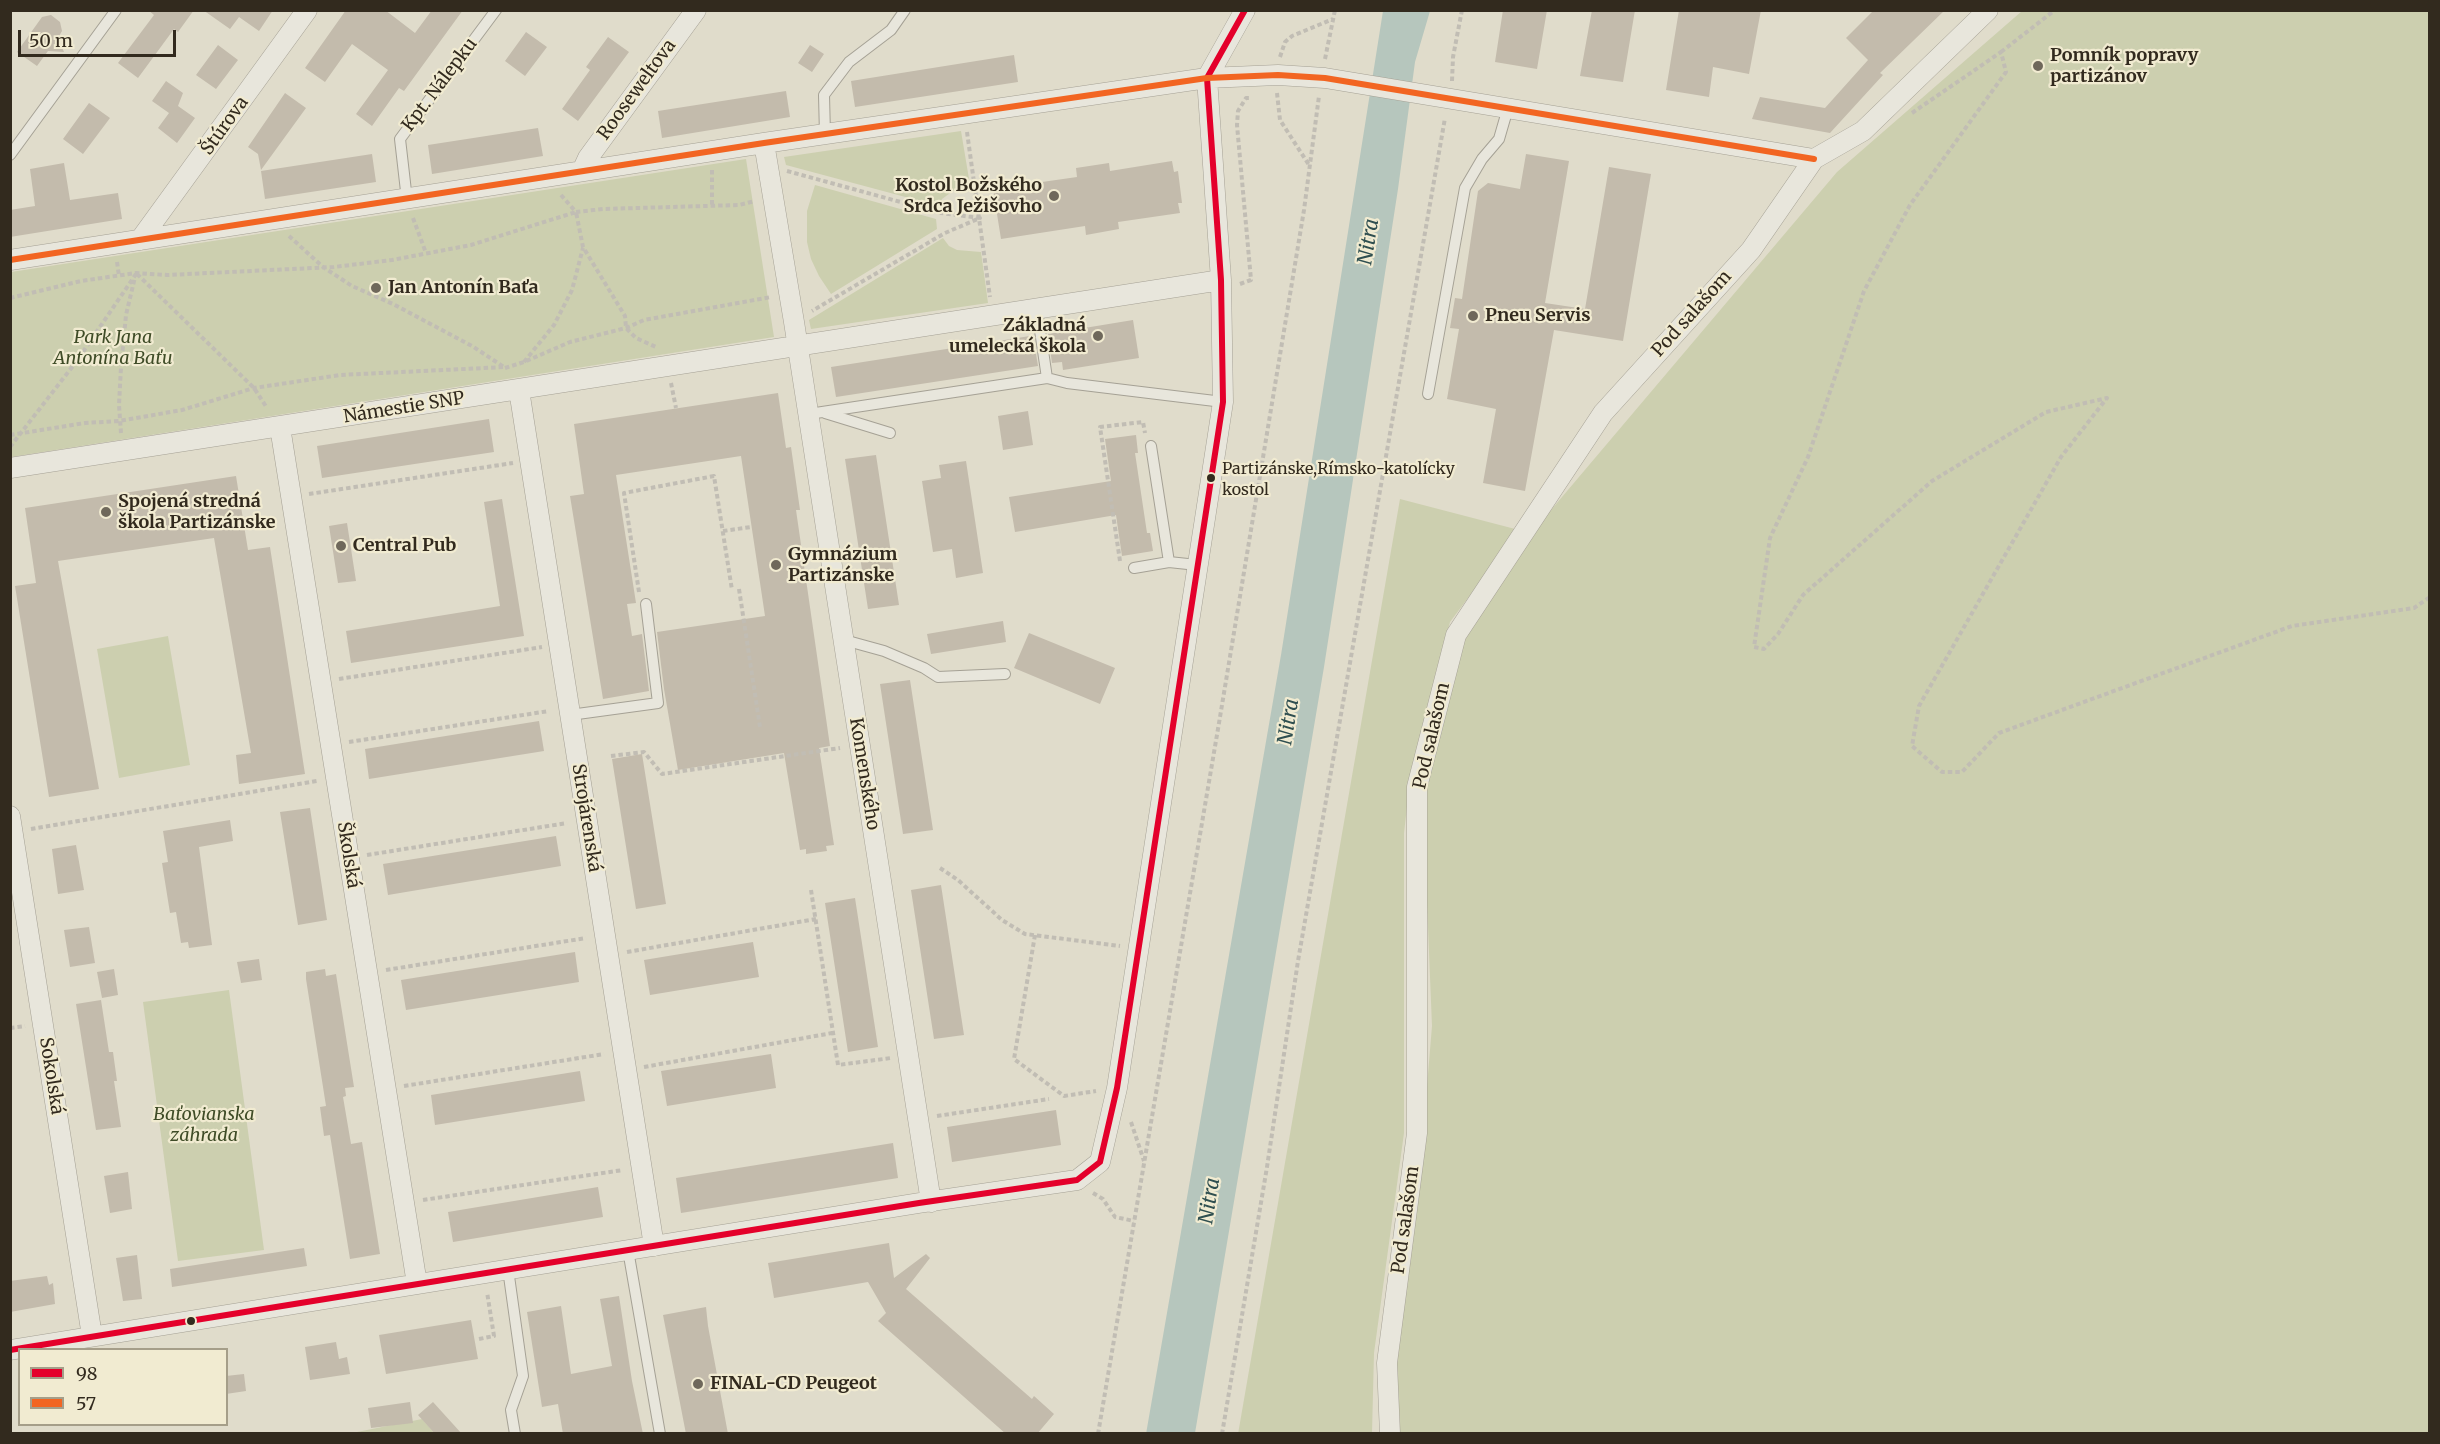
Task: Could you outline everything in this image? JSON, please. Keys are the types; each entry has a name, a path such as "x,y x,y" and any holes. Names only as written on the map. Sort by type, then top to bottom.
{"street":[{"name":"Štúrova","path":"140,240 308,10"},
{"name":"Rooseweltova","path":"582,171 588,158 696,10"},
{"path":"22,1348 1077,1180 1100,1162 1117,1088 1223,402 1228,283 1207,78 1245,10"},
{"path":"10,260 764,143 1207,78 1278,75 1323,78 1814,159 1863,131 1988,10"},
{"path":"764,143 798,347"},
{"name":"Pod salašom","path":"1390,1424 1387,1363 1417,1133 1417,787 1456,634 1603,412 1751,250 1814,159"},
{"name":"Námestie SNP","path":"10,468 1037,310 1228,283"},
{"name":"Komenského","path":"798,347 815,413 844,640 931,1202"},
{"name":"Strojárenská","path":"513,391 529,461 654,1246"},
{"name":"Školská","path":"280,427 417,1284"},
{"name":"Sokolská","path":"12,824 92,1336"}],"lane":[{"path":"10,155 116,10"},
{"name":"Kpt. Nálepku","path":"407,200 400,139 496,10"},
{"path":"825,135 824,95 849,62 891,30 905,10"},
{"path":"1428,394 1465,188 1482,159 1499,139 1508,108"},
{"path":"1037,310 1047,378"},
{"path":"815,413 1047,378 1067,383 1223,402"},
{"path":"815,413 890,433"},
{"path":"1150,446 1168,562"},
{"path":"1134,568 1168,562 1197,565"},
{"path":"569,712 658,703 646,604"},
{"path":"844,640 884,651 924,668 938,677 1005,674"},
{"path":"628,1250 660,1434"},
{"path":"508,1269 523,1376 511,1410 515,1434"},
{"path":"1390,1424 1398,1434"}],"path":[{"path":"1098,1434 1220,723 1335,10"},
{"path":"1222,1434 1267,1167 1298,961 1442,97 1462,10"},
{"path":"1909,116 2001,52 2055,10"},
{"path":"1279,63 1280,50 1285,42 1293,36 1333,19"},
{"path":"2001,52 2006,72 1910,205 1864,291 1808,457 1770,538 1754,647 1764,649 1778,634 1803,595 1932,481 2046,412 2107,398 2061,457 1919,706 1912,746 1942,772 1962,772 1999,732 2292,626 2414,608 2430,597"},
{"path":"1267,93 1277,90 1280,120 1309,165"},
{"path":"1228,283 1251,280 1237,125 1238,111 1246,98 1256,96"},
{"path":"966,128 992,317"},
{"path":"712,165 712,205"},
{"path":"768,169 783,170 941,213 980,218"},
{"path":"559,190 576,212 584,247 625,316 626,328 636,338 662,349"},
{"path":"10,298 81,281 136,273 167,275 323,267 471,245 576,212 603,208 739,205 773,196"},
{"path":"407,200 426,253"},
{"path":"794,322 945,233 980,218"},
{"path":"284,231 323,267 352,286 403,309 472,346 505,367 513,391"},
{"path":"524,362 554,325 572,290 584,247"},
{"path":"116,258 119,276"},
{"path":"136,273 254,388 280,427"},
{"path":"126,450 120,421 121,367 126,315 136,273"},
{"path":"10,447 76,362 136,273"},
{"path":"10,435 120,421 182,410 254,388 340,375 505,367 524,362 570,342 626,328 644,320 789,294"},
{"path":"670,377 676,408"},
{"path":"1134,568 1119,561 1100,427 1143,422"},
{"path":"291,496 529,461"},
{"path":"639,594 624,493 714,476 732,590"},
{"path":"723,531 751,527"},
{"path":"739,589 760,727"},
{"path":"321,682 559,644"},
{"path":"331,745 569,712"},
{"path":"611,756 644,752 662,774 848,747"},
{"path":"12,824 336,778"},
{"path":"349,858 586,820"},
{"path":"940,868 958,880 1002,920 1024,934 1139,948"},
{"path":"811,890 838,1065 897,1057"},
{"path":"608,955 816,919"},
{"path":"367,973 604,935"},
{"path":"1035,936 1014,1059 1064,1096 1117,1088"},
{"path":"386,1089 832,1033"},
{"path":"918,1119 1049,1099"},
{"path":"404,1203 641,1167"},
{"path":"1077,1180 1080,1190 1091,1191 1103,1199 1115,1217 1134,1221"},
{"path":"479,1339 494,1336 484,1273"}],"green space":[{"path":"2022,11 2429,11 2429,1433 1396,1434 1394,1371 1423,1134 1432,1026 1423,804 1462,638 1529,536 1837,172"},
{"path":"961,131 970,185 953,191 942,199 939,206 786,165 784,157"},
{"name":"Park Jana Antonína Baťu","path":"746,159 774,337 11,457 11,272"},
{"path":"815,185 936,219 937,229 831,294 811,259 807,242 807,211"},
{"path":"943,238 949,246 957,250 981,252 988,303 811,329 809,320"},
{"path":"1400,499 1519,530 1450,622 1410,780 1404,833 1404,1133 1374,1353 1372,1433 1238,1434"},
{"path":"168,636 190,765 119,778 97,649"},
{"name":"Baťovianska záhrada","path":"229,990 264,1250 178,1261 143,1002"},
{"path":"422,1419 435,1434 347,1434"}],"water":[{"name":"Nitra","path":"1383,11 1430,11 1415,62 1398,189 1324,667 1195,1433 1146,1434 1281,655"}],"building":[{"path":"148,10 194,10 178,32 174,29 138,78 118,63 154,15"},
{"path":"203,10 273,10 259,31 239,17 230,29"},
{"path":"346,10 385,10 415,33 432,10 463,10 404,91 399,88 372,126 356,114 388,70 352,44 325,82 305,68"},
{"path":"1503,10 1547,10 1537,69 1495,62"},
{"path":"1592,10 1635,10 1623,82 1580,76"},
{"path":"1679,10 1761,10 1749,74 1713,67 1709,97 1666,90"},
{"path":"1874,10 1945,10 1880,73 1883,75 1830,133 1752,119 1760,97 1825,108 1868,60 1846,38"},
{"path":"51,15 60,22 62,31 58,38 64,52 48,51 37,66 17,52 42,17"},
{"path":"526,32 547,47 525,76 505,61"},
{"path":"608,37 629,52 578,121 562,109 590,70 586,67"},
{"path":"218,45 238,60 216,89 196,75"},
{"path":"810,45 824,54 812,72 798,63"},
{"path":"1014,55 1018,82 855,107 851,81"},
{"path":"166,81 183,93 178,106 195,118 177,143 158,128 169,113 152,101"},
{"path":"786,91 790,117 662,138 658,111"},
{"path":"285,93 306,108 261,170 258,154 248,147"},
{"path":"89,103 110,118 83,154 63,139"},
{"path":"538,128 543,156 432,174 428,145"},
{"path":"372,154 376,182 265,199 261,171"},
{"path":"1526,154 1569,161 1545,303 1585,309 1609,167 1651,174 1623,341 1554,330 1525,491 1483,483 1496,409 1447,399 1459,329 1450,328 1455,298 1462,299 1478,191 1488,183 1520,189"},
{"name":"Kostol Božského Srdca Ježišovho","path":"1172,161 1174,172 1178,171 1182,203 1178,203 1180,213 1118,222 1119,229 1086,235 1085,226 1001,239 993,189 1077,177 1076,168 1109,163 1110,171"},
{"path":"64,163 70,200 118,193 122,219 10,237 10,210 35,206 30,169"},
{"path":"1133,320 1139,358 1063,370 1062,362 1052,363 1048,334"},
{"path":"1033,336 1038,366 836,397 831,367"},
{"path":"778,393 786,448 791,447 800,510 796,510 830,746 819,748 834,845 826,846 827,851 806,854 806,849 800,850 784,753 678,770 664,689 657,632 765,616 741,456 616,475 636,603 627,604 632,636 642,634 649,691 603,699 570,496 584,494 574,424"},
{"path":"1028,411 1033,445 1003,450 998,416"},
{"path":"489,419 494,452 322,478 317,446"},
{"path":"1136,435 1138,453 1135,453 1147,533 1150,533 1153,551 1122,556 1116,515 1015,532 1009,497 1111,481 1105,439"},
{"path":"876,455 899,605 868,609 845,459"},
{"path":"966,461 983,573 956,578 952,549 933,552 922,481 941,478 939,465"},
{"path":"236,476 248,550 270,547 305,774 239,784 236,755 251,753 214,538 58,561 99,789 49,797 15,586 36,583 25,508"},
{"path":"502,499 524,636 351,663 346,631 500,606 484,502"},
{"path":"347,523 356,581 338,583 329,526"},
{"path":"1003,621 1006,642 931,654 927,634"},
{"path":"1029,633 1115,668 1100,704 1014,668"},
{"path":"910,680 933,830 903,834 880,684"},
{"path":"539,721 544,751 369,779 365,749"},
{"path":"642,754 666,904 636,909 612,759"},
{"path":"310,808 327,920 298,925 280,812"},
{"path":"230,820 233,841 199,847 212,945 189,948 188,942 181,943 176,912 170,913 162,863 168,862 163,831"},
{"path":"556,836 561,866 388,895 383,864"},
{"path":"76,845 84,890 58,894 52,849"},
{"path":"941,885 964,1035 934,1039 911,890"},
{"path":"855,898 878,1047 848,1052 825,903"},
{"path":"89,927 95,963 70,967 64,930"},
{"path":"753,942 759,977 650,995 644,960"},
{"path":"575,952 579,982 406,1010 401,980"},
{"path":"259,959 262,980 241,983 237,962"},
{"path":"114,969 118,995 102,998 97,972"},
{"path":"325,969 326,976 336,974 354,1087 345,1088 346,1096 343,1097 351,1144 362,1142 380,1254 350,1259 330,1135 324,1136 320,1107 326,1106 306,979 306,972"},
{"path":"101,1000 109,1052 113,1052 117,1081 114,1081 121,1127 96,1130 76,1004"},
{"path":"771,1054 776,1088 667,1106 661,1071"},
{"path":"580,1071 585,1101 435,1125 431,1095"},
{"path":"1056,1110 1061,1145 952,1162 947,1127"},
{"path":"893,1143 898,1178 681,1213 676,1178"},
{"path":"128,1172 132,1209 110,1213 104,1176"},
{"path":"598,1187 603,1217 453,1242 448,1212"},
{"path":"889,1243 894,1278 926,1254 930,1258 906,1289 1032,1399 1034,1396 1054,1414 1037,1434 1006,1434 878,1321 886,1313 868,1282 774,1298 768,1263"},
{"path":"304,1248 307,1266 172,1287 170,1269"},
{"path":"137,1255 142,1299 123,1301 116,1258"},
{"path":"47,1276 49,1285 53,1283 55,1304 10,1312 10,1281"},
{"path":"619,1296 643,1434 563,1434 558,1404 542,1407 527,1312 561,1306 571,1374 612,1366 600,1299"},
{"name":"FINAL-CD Peugeot","path":"706,1307 728,1434 686,1434 663,1315"},
{"path":"471,1320 478,1359 386,1374 379,1335"},
{"path":"336,1342 339,1359 347,1357 350,1374 310,1380 305,1347"},
{"path":"244,1374 246,1391 228,1394 228,1376"},
{"path":"410,1402 413,1423 371,1428 368,1408"},
{"path":"433,1402 462,1434 435,1434 418,1415"}],"transit line":[{"name":"98","path":"22,1348 919,1203 1077,1180 1100,1162 1117,1088 1223,402 1221,280 1207,78 1245,10"},
{"name":"57","path":"10,260 764,143 1207,78 1278,75 1325,78 1814,159"},
{"name":"98","path":"10,1350 18,1349"}],"place":[{"name":"Pomník popravy partizánov","path":"2038,66"},
{"name":"Kostol Božského Srdca Ježišovho","path":"1054,196"},
{"name":"Jan Antonín Baťa","path":"376,288"},
{"name":"Pneu Servis","path":"1473,316"},
{"name":"Základná umelecká škola","path":"1098,336"},
{"name":"Partizánske,Rímsko-katolícky kostol","path":"1211,478"},
{"name":"Spojená stredná škola Partizánske","path":"106,512"},
{"name":"Central Pub","path":"341,546"},
{"name":"Gymnázium Partizánske","path":"776,565"},
{"name":"FINAL-CD Peugeot","path":"698,1384"}]}
